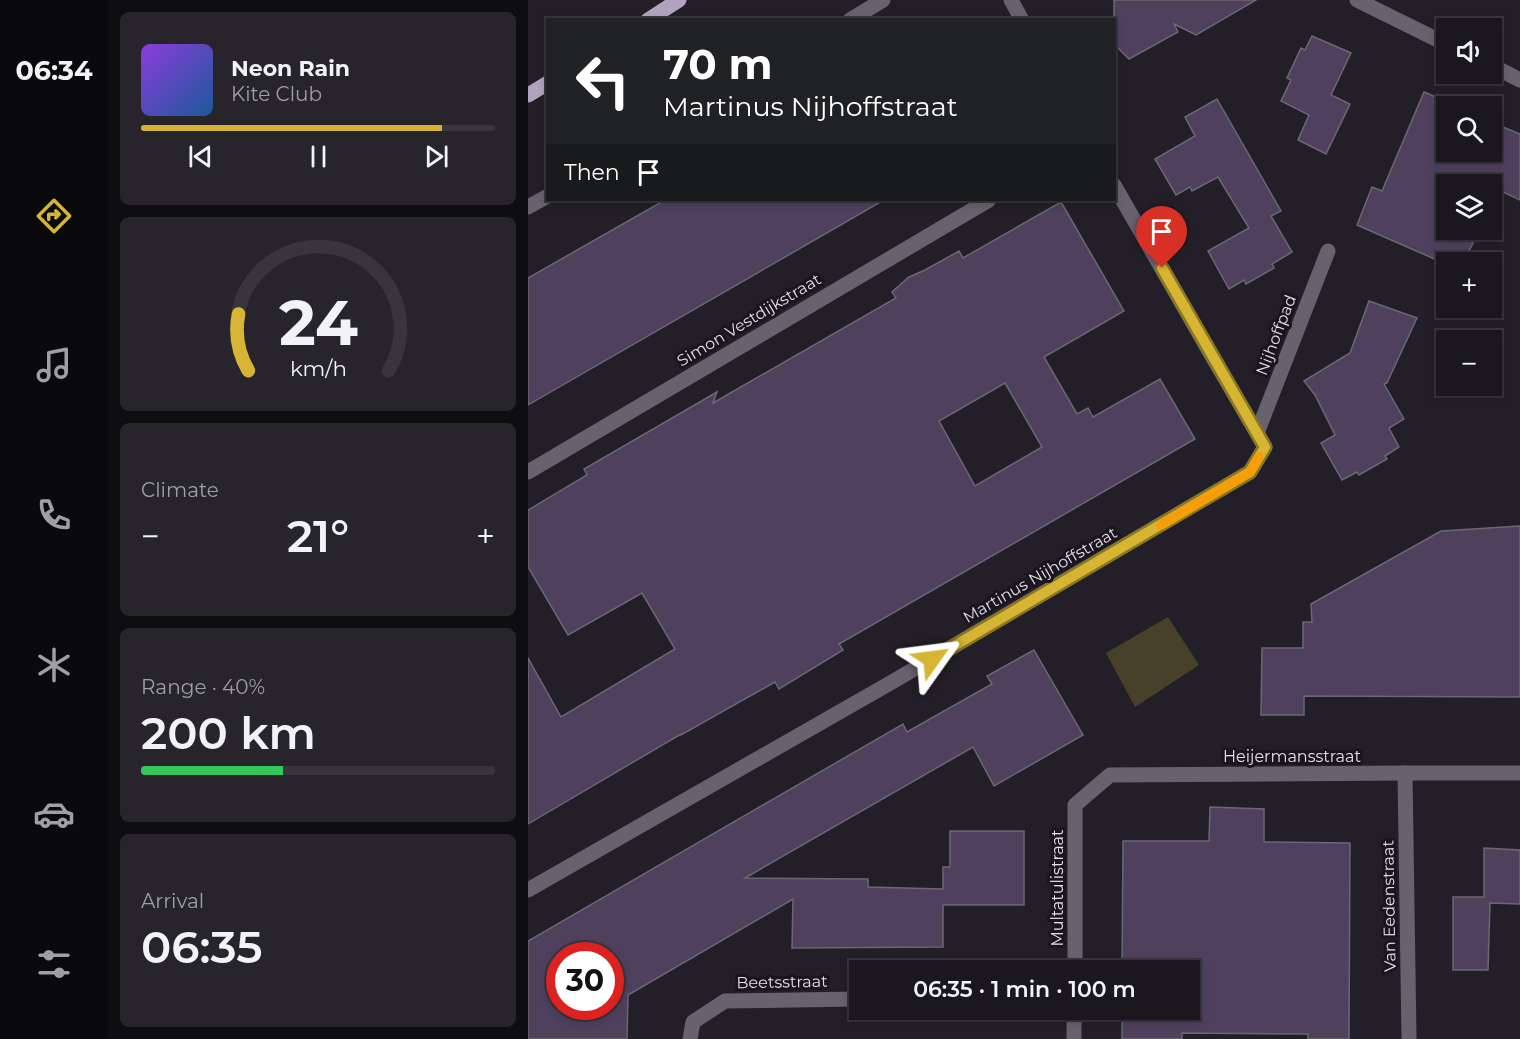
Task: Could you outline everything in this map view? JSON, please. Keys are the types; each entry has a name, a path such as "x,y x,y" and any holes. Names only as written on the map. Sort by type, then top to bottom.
{"main road":[{"path":"651,18 680,0"},
{"path":"528,95 546,84"}],"street":[{"path":"853,18 883,0"},
{"path":"1011,0 1021,18"},
{"path":"1357,0 1436,39"},
{"path":"1502,71 1520,80"},
{"name":"Martinus Nijhoffstraat","path":"528,891 892,682 1250,472 1265,447 1116,188"},
{"path":"528,207 546,197"},
{"name":"Simon Vestdijkstraat","path":"528,472 987,201"},
{"name":"Nijhoffpad","path":"1257,433 1328,251"},
{"name":"Van Eedenstraat","path":"1405,773 1409,1039"},
{"name":"Heijermansstraat","path":"1075,805 1110,775 1520,773"},
{"name":"Multatulistraat","path":"1075,805 1075,960"},
{"name":"Beetsstraat","path":"690,1039 693,1022 725,1001 849,999"},
{"path":"1074,1020 1074,1039"}],"shaded area":[{"path":"1168,617 1199,665 1135,707 1106,653"}],"building":[{"path":"1114,0 1256,0 1196,35 1174,24 1178,32 1129,59 1116,46 1116,18 1114,18"},
{"path":"1312,36 1351,53 1331,95 1350,104 1326,154 1298,140 1309,115 1281,101 1291,80 1287,78 1301,48 1305,50"},
{"path":"1424,92 1436,97 1436,162 1502,162 1502,127 1520,134 1520,200 1502,191 1502,174 1436,174 1436,240 1475,240 1468,252 1436,252 1436,260 1357,225 1372,187 1382,191"},
{"path":"1217,99 1281,211 1271,216 1292,252 1272,264 1274,268 1246,284 1244,280 1229,289 1208,251 1249,228 1218,177 1192,191 1190,187 1176,195 1155,159 1195,136 1185,117"},
{"path":"663,201 882,201 528,405 528,278"},
{"path":"1061,202 1124,311 1044,357 1077,414 1088,408 1093,417 1160,379 1195,439 839,644 843,650 779,689 775,682 528,824 528,658 561,717 675,649 642,593 568,635 528,567 528,510 587,475 584,469 717,392 713,403 896,298 892,292 909,277 959,251 963,258","holes":["1005,383 1042,447 975,486 939,421"]},
{"path":"1369,301 1417,318 1387,383 1384,384 1404,419 1389,428 1399,447 1385,456 1387,459 1359,475 1357,472 1342,480 1321,443 1335,435 1315,395 1304,381 1350,353"},
{"path":"1520,526 1520,697 1304,696 1304,715 1261,715 1262,648 1303,648 1303,622 1312,622 1311,604 1441,531"},
{"path":"1034,650 1083,735 994,786 973,747 745,878 868,879 868,887 943,889 943,867 950,867 950,831 1024,831 1024,905 943,905 943,947 792,948 793,899 628,995 627,1039 528,1039 528,941 903,724 907,732 992,684 987,676"},
{"path":"1210,807 1264,809 1264,842 1350,843 1349,1039 1308,1039 1308,1034 1182,1033 1182,1039 1122,1039 1122,1020 1200,1020 1200,960 1122,960 1123,841 1209,841"},
{"path":"1484,848 1520,850 1520,904 1490,903 1488,970 1453,970 1453,897 1484,897"}],"slow traffic":[{"path":"1161,525 1250,472 1259,457"}],"route":[{"path":"932,659 1250,472 1265,447 1162,268"}]}
